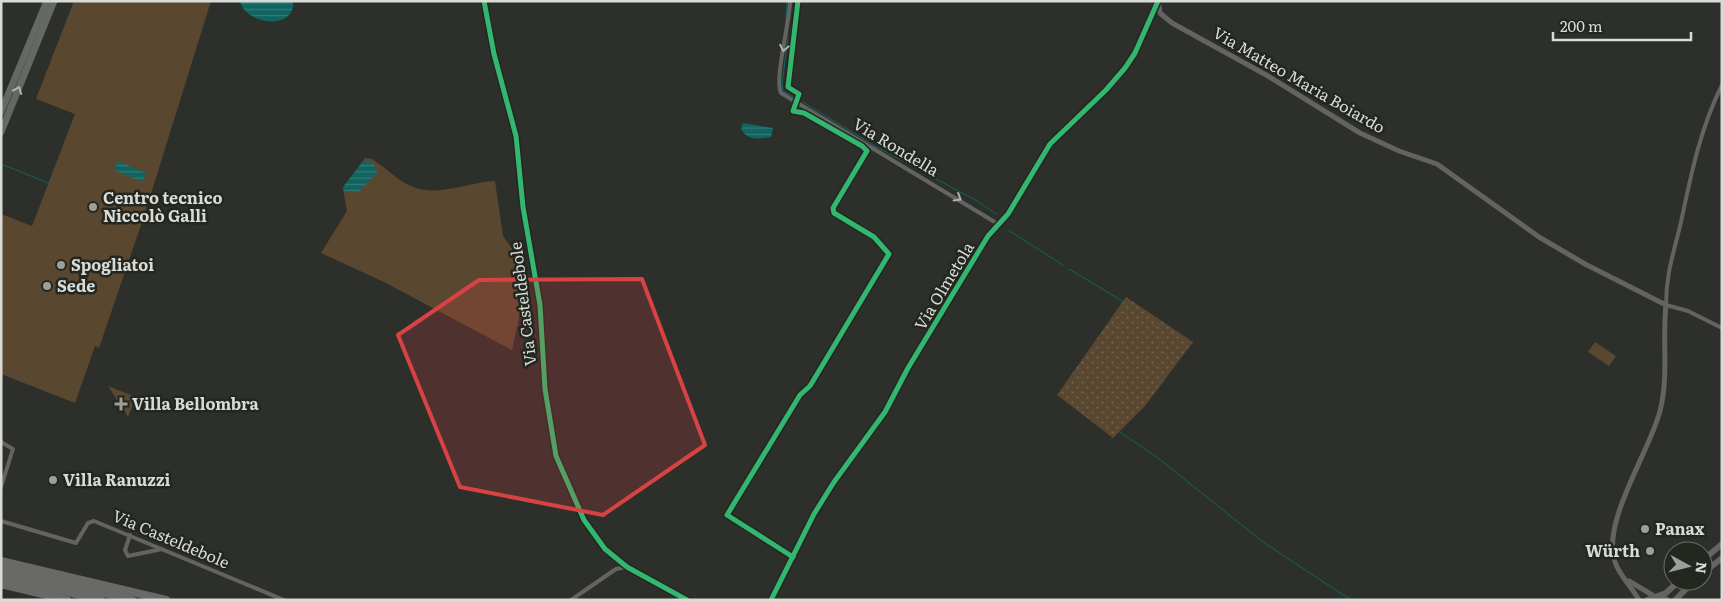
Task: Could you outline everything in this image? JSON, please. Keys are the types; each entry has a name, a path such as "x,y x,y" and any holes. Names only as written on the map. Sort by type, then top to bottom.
{"highway":[{"path":"1,112 47,1"},
{"path":"1,132 54,1"},
{"path":"1,557 50,573"},
{"path":"1,561 166,600"},
{"path":"1,568 132,600"},
{"path":"1,576 101,600"},
{"path":"1,584 67,600"}],"main road":[{"path":"1647,600 1668,591"},
{"path":"1675,600 1684,591"},
{"path":"1656,596 1667,600"}],"street":[{"name":"Via Casteldebole","path":"484,1 494,54 516,136 523,207 540,305 545,389 556,456 584,520 593,535 616,559 627,567 687,600"},
{"name":"Via Rondella","path":"790,1 778,88 781,93 998,224"},
{"name":"Via Olmetola","path":"771,600 814,514 834,482 886,412 908,368 998,224 1008,214 1050,144 1106,90 1125,68 1158,4"},
{"name":"Via Matteo Maria Boiardo","path":"1158,4 1160,13 1172,22 1268,76 1360,133 1399,151 1437,164 1539,237 1585,264 1666,305"},
{"path":"1639,600 1615,564 1612,546 1623,503 1660,411 1665,376 1668,268 1680,225 1692,166 1708,117 1722,85"},
{"path":"1666,305 1688,311 1722,328"},
{"path":"1,442 13,449 1,487"},
{"name":"Via Casteldebole","path":"1,520 76,543 88,523 94,521 284,600"},
{"path":"130,535 125,550 128,556 162,548"},
{"path":"616,559 616,569"},
{"path":"571,600 616,569 627,567"},
{"path":"1626,579 1656,596"}],"highlighted area":[{"path":"642,279 705,445 603,515 460,487 398,335 479,280"}],"shaded area":[{"name":"Centro tecnico Niccolò Galli","path":"74,1 211,1 145,213 99,348 95,346 75,403 1,374 1,214 32,226 75,114 36,99"},
{"path":"365,158 372,159 401,180 421,189 442,190 495,181 503,236 518,257 527,308 520,313 512,350 384,282 321,253 347,211 343,189"},
{"path":"1126,297 1193,342 1145,406 1113,438 1057,395"},
{"path":"1595,342 1616,356 1609,366 1588,352"},
{"path":"108,386 136,397 128,417"}],"water":[{"path":"240,1 293,1 292,11 287,17 279,21 270,21 251,15 244,9"},
{"path":"743,123 773,128 771,137 758,139 747,136 741,129"},
{"path":"118,161 146,173 142,182 114,170"},
{"path":"363,161 373,164 377,173 358,192 344,191 343,187"}],"waterway":[{"path":"786,23 787,1"},
{"path":"788,37 782,84 783,91 795,98"},
{"path":"803,102 875,146 979,202 996,214"},
{"path":"1,164 51,184"},
{"path":"1008,230 1063,265"},
{"path":"1069,269 1129,305"},
{"path":"1120,432 1158,458 1263,542 1351,600"}],"cycle path":[{"path":"484,1 494,54 516,136 523,207 540,305 545,389 556,456 584,520 605,549 627,567 687,600"},
{"path":"793,557 727,515 800,395 810,386 889,254 874,237 834,213 833,208 867,151 862,146 804,113 793,111 799,94 788,87 798,1"},
{"path":"771,600 814,514 834,482 885,412 908,368 988,236 1008,214 1050,144 1106,90 1125,68 1135,53 1158,1"}],"place":[{"name":"Centro tecnico Niccolò Galli","path":"93,207"},
{"name":"Spogliatoi","path":"61,265"},
{"name":"Sede","path":"47,286"},
{"name":"Villa Bellombra","path":"121,404"},
{"name":"Villa Ranuzzi","path":"53,480"},
{"name":"Panax","path":"1645,529"},
{"name":"Würth","path":"1650,551"}]}
